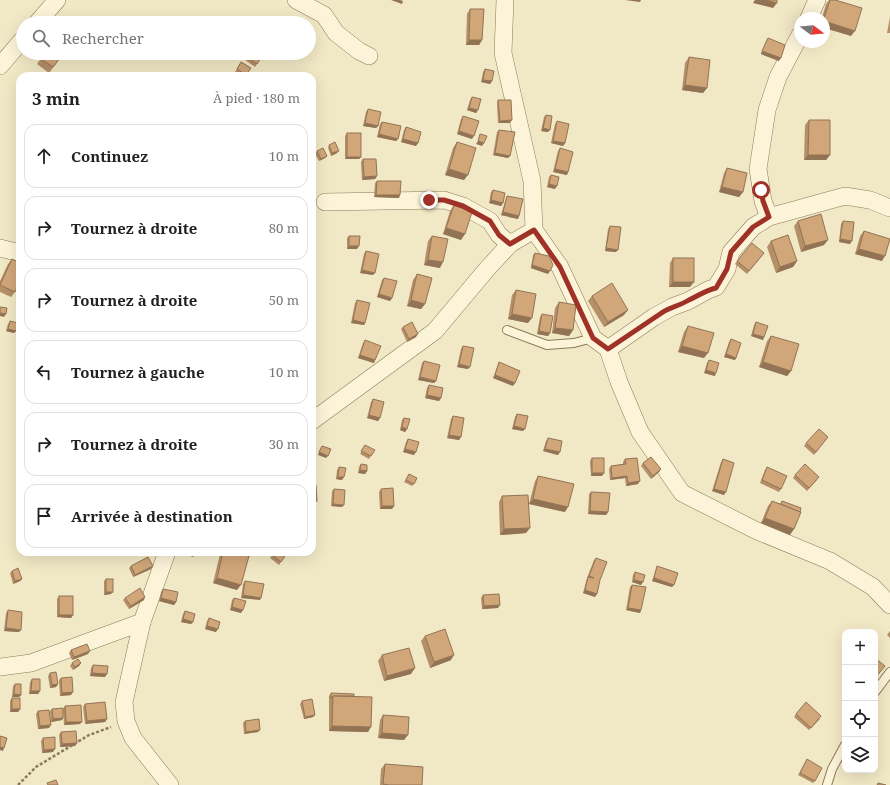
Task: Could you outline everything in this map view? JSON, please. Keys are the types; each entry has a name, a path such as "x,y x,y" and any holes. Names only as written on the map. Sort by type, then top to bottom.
{"street":[{"path":"43,16 57,0"},
{"path":"296,0 324,15 336,33 359,51 369,56"},
{"path":"505,0 503,53 532,181 534,230 560,267 593,338 608,349 619,382 640,432 682,493 755,530 830,561 873,587 890,605"},
{"path":"811,12 818,0"},
{"path":"769,217 763,201 758,169 766,110 778,77 794,46"},
{"path":"0,66 16,47"},
{"path":"608,349 666,310 688,301 708,290 716,288 727,269 731,252 753,227 769,217 845,196 870,200 890,208"},
{"path":"325,202 444,200 463,206 490,221 499,235 510,244"},
{"path":"316,418 435,331 510,244 534,230"},
{"path":"0,248 16,252"},
{"path":"166,556 142,622 124,702 126,721 133,738 170,785"},
{"path":"0,667 30,663 142,622"}],"lane":[{"path":"507,330 547,345 574,344 593,338"},
{"path":"878,688 890,672"},
{"path":"827,785 832,769 842,751"}],"path":[{"path":"18,785 36,767 89,735 126,721"}],"building":[{"path":"765,0 777,0 777,3"},
{"path":"830,0 835,0 862,8 855,31 830,23 830,12 826,12"},
{"path":"470,9 484,9 482,40 469,40"},
{"path":"768,38 785,45 781,58 762,51"},
{"path":"689,57 710,60 707,88 685,85"},
{"path":"42,60 58,60 53,67"},
{"path":"251,60 260,60 257,64"},
{"path":"241,62 251,68 248,72 242,72 237,69"},
{"path":"485,69 494,71 492,81 483,80"},
{"path":"472,97 481,99 478,110 469,108"},
{"path":"498,100 511,100 512,120 500,121"},
{"path":"368,109 381,112 378,126 365,123"},
{"path":"546,115 552,116 550,130 543,128"},
{"path":"463,116 479,121 474,136 459,131"},
{"path":"809,120 830,120 830,155 808,155"},
{"path":"557,121 569,124 565,143 553,141"},
{"path":"382,122 401,126 398,139 379,134"},
{"path":"406,127 421,132 418,143 403,139"},
{"path":"499,130 515,132 510,156 495,153"},
{"path":"347,133 361,133 361,157 347,157"},
{"path":"480,134 487,136 484,143 478,141"},
{"path":"335,142 339,151 332,153 329,145"},
{"path":"457,142 476,148 468,175 449,169"},
{"path":"323,148 327,156 321,159 317,151"},
{"path":"560,148 573,152 568,172 555,169"},
{"path":"363,159 376,159 377,176 364,177"},
{"path":"727,168 747,173 743,192 722,187"},
{"path":"551,175 559,177 557,186 549,184"},
{"path":"377,181 401,181 400,195 376,195"},
{"path":"493,190 505,193 503,203 491,200"},
{"path":"507,196 523,199 519,216 503,212"},
{"path":"454,205 472,212 465,234 446,228"},
{"path":"821,214 828,240 805,246 798,221"},
{"path":"843,221 854,222 852,241 840,239"},
{"path":"610,226 621,227 618,250 606,248"},
{"path":"864,231 890,239 885,256 859,249"},
{"path":"788,235 797,261 780,267 771,241"},
{"path":"349,236 360,236 359,246 349,246"},
{"path":"432,236 448,239 443,262 428,260"},
{"path":"752,243 764,253 749,271 737,261"},
{"path":"366,251 379,254 375,273 362,270"},
{"path":"535,253 549,256 553,265 550,271 532,265"},
{"path":"673,258 694,258 694,282 673,282"},
{"path":"12,259 16,261 15,292 0,285"},
{"path":"417,274 432,278 425,304 411,300"},
{"path":"384,278 397,281 392,298 379,294"},
{"path":"612,283 628,310 608,322 592,296"},
{"path":"516,290 536,294 532,318 512,314"},
{"path":"357,300 370,303 365,323 353,320"},
{"path":"559,302 576,305 573,330 555,328"},
{"path":"0,307 7,308 6,314 0,313"},
{"path":"542,314 553,316 550,333 539,331"},
{"path":"10,321 16,322 16,331 8,329"},
{"path":"412,322 418,334 409,339 403,327"},
{"path":"756,322 768,326 764,337 753,334"},
{"path":"688,326 714,333 708,353 682,346"},
{"path":"771,336 799,344 791,371 763,362"},
{"path":"731,339 741,343 736,358 726,354"},
{"path":"365,340 381,346 375,360 360,355"},
{"path":"463,346 474,348 470,367 459,364"},
{"path":"709,360 719,363 716,373 706,370"},
{"path":"424,361 440,365 436,381 420,377"},
{"path":"499,362 520,371 515,383 495,375"},
{"path":"429,385 443,388 441,398 427,395"},
{"path":"373,399 384,402 380,418 369,415"},
{"path":"517,414 528,416 525,429 514,426"},
{"path":"453,416 464,418 461,437 449,435"},
{"path":"404,418 410,419 407,429 402,427"},
{"path":"819,429 828,437 816,452 806,443"},
{"path":"548,438 562,441 560,452 545,449"},
{"path":"408,439 419,442 416,452 405,449"},
{"path":"365,445 375,450 371,456 361,451"},
{"path":"322,446 331,449 328,456 319,452"},
{"path":"651,457 661,469 653,476 643,463"},
{"path":"592,458 604,458 604,473 592,473"},
{"path":"637,458 640,481 628,483 627,476 612,478 611,466 626,464 625,459"},
{"path":"723,459 734,463 726,492 714,489"},
{"path":"361,464 367,465 367,471 360,470"},
{"path":"805,464 819,477 809,488 795,475"},
{"path":"339,467 346,468 344,477 338,477"},
{"path":"767,467 787,476 781,489 762,480"},
{"path":"409,474 417,478 414,484 406,480"},
{"path":"538,476 574,484 568,507 533,499"},
{"path":"393,488 394,506 382,506 381,489"},
{"path":"334,489 345,490 344,505 333,504"},
{"path":"591,492 610,493 608,512 590,511"},
{"path":"528,495 530,528 504,529 502,496"},
{"path":"772,501 801,512 794,529 765,518"},
{"path":"782,501 801,508 800,512 781,504"},
{"path":"222,556 249,556 241,585 217,578"},
{"path":"273,556 285,556 281,562"},
{"path":"148,557 153,566 135,575 131,566"},
{"path":"596,558 607,562 600,580 597,594 585,590 588,577 594,578 589,576"},
{"path":"657,566 678,573 674,585 654,578"},
{"path":"18,568 22,579 15,581 12,571"},
{"path":"635,572 645,575 643,582 634,580"},
{"path":"106,579 113,579 113,592 106,592"},
{"path":"245,581 264,584 261,598 243,595"},
{"path":"632,585 646,587 641,610 628,608"},
{"path":"140,588 145,597 131,606 125,598"},
{"path":"163,589 178,592 176,602 161,598"},
{"path":"499,594 500,605 484,606 483,595"},
{"path":"59,596 73,596 73,615 59,615"},
{"path":"234,598 246,601 243,610 232,607"},
{"path":"8,610 22,612 21,630 6,628"},
{"path":"185,611 195,614 193,622 183,619"},
{"path":"209,618 220,622 218,629 207,626"},
{"path":"445,629 454,655 434,662 425,636"},
{"path":"87,644 90,651 74,657 71,650"},
{"path":"409,648 415,668 387,676 382,655"},
{"path":"78,659 81,663 75,667 72,663"},
{"path":"878,660 885,666 878,674"},
{"path":"93,665 108,666 107,674 92,673"},
{"path":"56,672 58,684 52,685 50,673"},
{"path":"72,677 73,692 62,693 61,678"},
{"path":"32,679 40,679 40,691 31,691"},
{"path":"15,684 21,684 21,695 14,694"},
{"path":"331,693 354,694 354,696 333,696 331,699"},
{"path":"333,696 372,697 371,727 332,726"},
{"path":"12,698 20,698 20,709 12,709"},
{"path":"312,699 315,715 305,717 302,701"},
{"path":"105,702 107,719 87,721 85,704"},
{"path":"806,702 821,716 811,728 796,714"},
{"path":"81,705 82,722 66,722 65,706"},
{"path":"63,708 63,718 53,719 52,709"},
{"path":"49,710 51,725 40,726 38,711"},
{"path":"383,715 409,717 408,735 382,733"},
{"path":"259,719 260,730 246,732 245,721"},
{"path":"76,731 77,743 62,744 61,732"},
{"path":"0,736 7,738 4,748 0,747"},
{"path":"55,737 55,749 44,750 43,738"},
{"path":"807,759 822,768 815,781 800,773"},
{"path":"385,764 423,767 422,785 383,784"},
{"path":"56,780 58,785 48,785 47,783"}],"route":[{"path":"429,200 444,200 463,206 490,221 499,235 510,244 534,230 560,267 593,338 608,349 654,317 708,290 716,288 727,269 731,252 753,227 769,217 763,201 761,190"}]}
